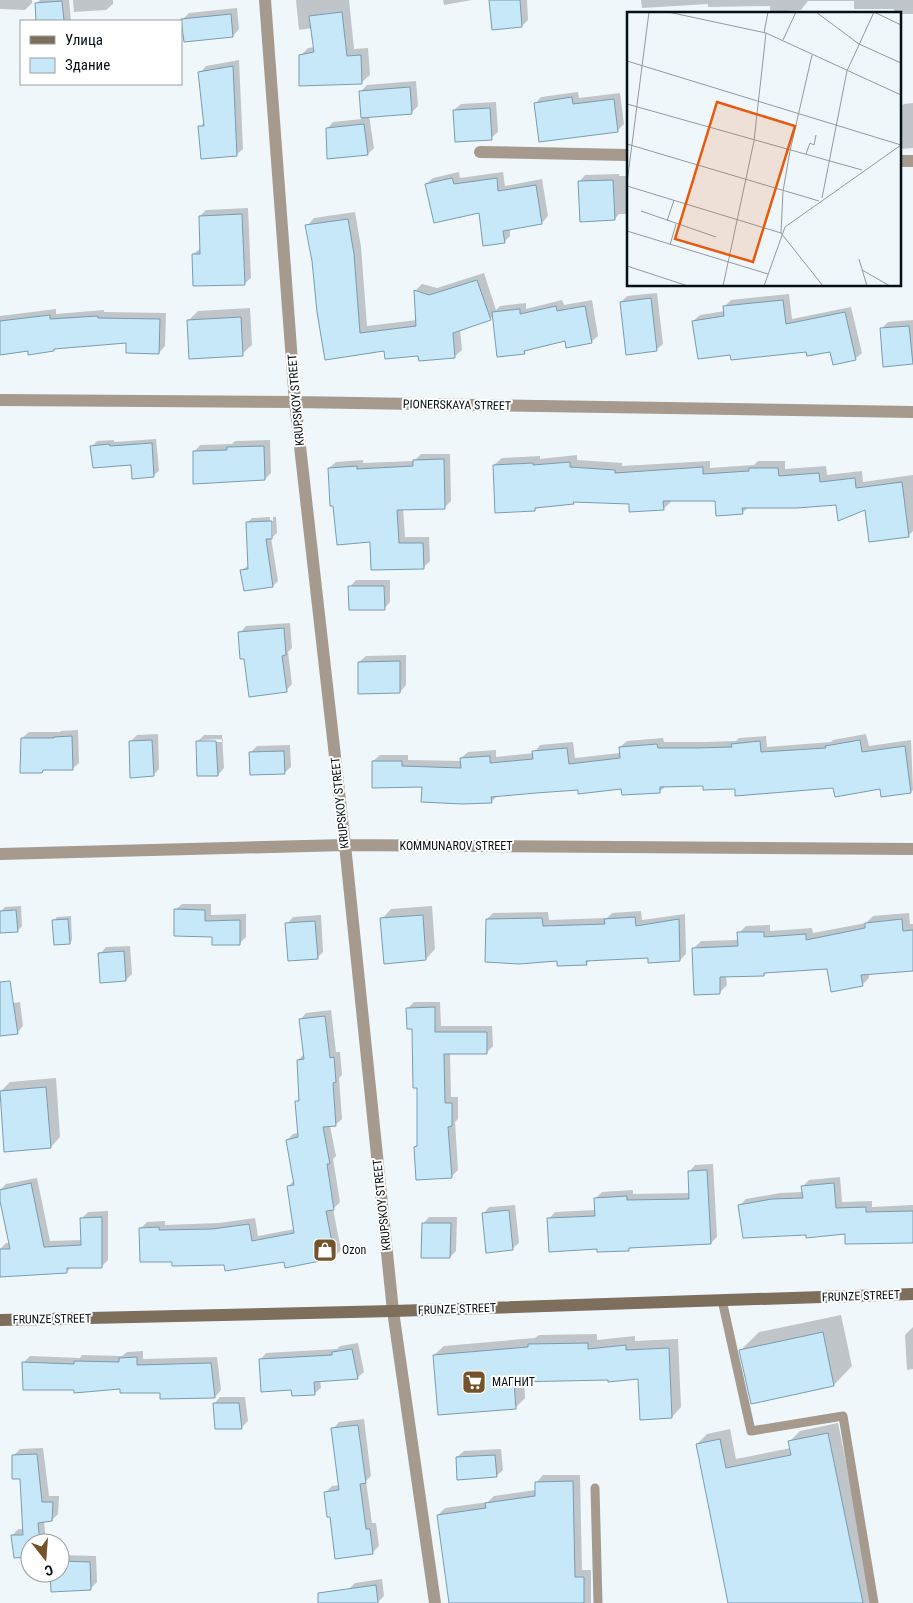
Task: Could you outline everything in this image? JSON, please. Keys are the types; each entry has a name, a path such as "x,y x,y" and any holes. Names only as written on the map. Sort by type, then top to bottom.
{"main road":[{"name":"FRUNZE STREET","path":"0,1320 393,1311 913,1294"}],"street":[{"name":"KRUPSKOY STREET","path":"265,0 295,402 345,845 393,1311 435,1603"},
{"path":"480,152 627,155"},
{"path":"900,161 913,161"},
{"name":"PIONERSKAYA STREET","path":"0,400 295,402 913,412"},
{"name":"KOMMUNAROV STREET","path":"0,854 345,845 913,849"}],"lane":[{"path":"722,1300 751,1431 843,1416 874,1603"},
{"path":"595,1488 598,1603"}],"building":[{"path":"489,0 520,0 522,27 492,30"},
{"path":"62,1 64,20 36,20 35,3"},
{"path":"342,12 347,56 361,55 362,84 299,86 299,55 314,52 309,16"},
{"path":"231,14 233,37 184,42 181,19"},
{"path":"233,66 237,156 201,159 198,126 204,126 198,72"},
{"path":"410,87 412,114 361,118 359,91"},
{"path":"572,97 573,104 614,99 618,132 539,142 534,103"},
{"path":"490,108 492,140 455,142 453,110"},
{"path":"364,124 368,155 327,159 326,128"},
{"path":"452,178 454,184 497,178 498,191 536,185 542,224 503,231 505,243 483,246 479,213 434,223 425,184"},
{"path":"613,180 615,220 580,222 578,181"},
{"path":"242,214 245,285 193,286 192,254 200,254 199,216"},
{"path":"348,219 354,254 360,333 416,326 414,290 429,295 477,280 491,320 453,333 455,358 419,361 418,356 385,359 384,351 325,360 317,312 312,261 305,225"},
{"path":"651,298 657,351 626,355 620,302"},
{"path":"783,300 786,324 845,312 856,360 833,365 830,352 807,356 806,352 731,360 730,355 698,359 692,321 724,316 723,306"},
{"path":"556,306 557,311 585,306 592,343 566,348 565,341 524,351 525,354 497,357 492,312 520,309 520,314"},
{"path":"50,315 50,319 98,316 98,318 160,319 159,354 126,353 126,343 54,349 54,351 28,355 28,351 0,355 0,321"},
{"path":"241,317 243,356 189,359 187,320"},
{"path":"909,326 913,364 883,367 880,328"},
{"path":"152,443 154,477 132,479 131,465 93,468 90,446"},
{"path":"264,446 265,480 193,484 193,451 227,450 227,447"},
{"path":"444,459 445,509 397,510 399,543 423,543 424,569 371,570 370,542 337,545 333,506 330,506 328,468 357,466 357,469 413,466 413,460"},
{"path":"570,462 570,467 615,470 615,473 703,467 703,474 749,471 749,468 778,468 779,476 819,473 820,482 855,478 856,488 902,482 909,537 869,542 865,510 838,521 836,505 797,508 742,508 743,514 716,516 715,501 663,501 664,510 629,512 629,504 573,502 574,504 535,508 535,511 495,513 493,465 533,463 533,465"},
{"path":"272,521 272,539 266,539 273,587 244,591 240,570 248,569 246,522"},
{"path":"348,586 384,586 385,610 349,610"},
{"path":"284,628 286,655 282,656 287,692 249,697 244,659 240,659 238,632"},
{"path":"400,661 400,693 358,694 358,662"},
{"path":"72,736 73,770 43,770 42,773 20,773 21,738"},
{"path":"152,740 154,776 130,778 129,741"},
{"path":"860,740 862,752 905,746 911,793 881,797 880,789 835,797 833,788 735,796 735,789 703,790 703,786 660,787 660,793 622,795 621,789 578,794 578,790 491,797 492,803 462,804 421,802 422,787 372,788 372,761 402,761 402,766 461,768 460,758 490,756 490,763 533,759 532,751 567,748 569,764 620,758 619,747 657,744 658,748 732,747 731,744 760,741 761,752 826,748 825,746"},
{"path":"196,741 216,741 218,776 197,776"},
{"path":"284,751 285,774 250,775 249,752"},
{"path":"174,909 205,910 205,921 240,920 240,945 212,945 212,937 174,936"},
{"path":"16,910 18,932 0,933 0,911"},
{"path":"423,915 426,960 384,964 380,918"},
{"path":"635,917 636,926 679,919 680,961 648,963 648,958 586,961 587,965 557,966 557,961 519,964 485,962 486,919 542,918 543,926 605,924 604,919"},
{"path":"68,919 70,944 54,945 52,920"},
{"path":"902,919 903,931 913,930 913,971 861,975 863,986 831,992 827,969 764,973 764,976 720,977 720,994 694,995 692,948 738,946 737,932 764,932 764,937 806,934 806,940 865,928 865,923"},
{"path":"315,921 318,959 288,961 285,923"},
{"path":"124,951 126,981 100,983 98,953"},
{"path":"10,981 18,1034 0,1036 0,982"},
{"path":"435,1007 435,1032 487,1032 487,1054 444,1054 445,1103 452,1103 452,1126 448,1127 452,1178 416,1180 414,1147 417,1146 417,1088 413,1088 412,1029 407,1029 406,1008"},
{"path":"325,1016 330,1058 334,1057 336,1082 333,1083 336,1126 323,1127 330,1164 327,1164 334,1210 326,1211 335,1258 285,1268 284,1262 225,1271 224,1265 172,1266 172,1262 140,1262 139,1228 159,1227 159,1230 212,1229 249,1224 252,1241 294,1233 287,1186 294,1185 286,1140 298,1137 295,1101 299,1101 297,1060 304,1059 299,1019"},
{"path":"46,1087 51,1148 4,1152 0,1091"},
{"path":"707,1170 711,1244 629,1248 629,1251 597,1252 597,1249 549,1252 547,1218 595,1216 594,1198 627,1196 627,1200 689,1199 688,1171"},
{"path":"31,1183 44,1247 81,1245 80,1218 102,1217 102,1268 67,1268 67,1273 0,1277 0,1249 10,1249 0,1201 0,1190"},
{"path":"834,1183 836,1208 866,1207 866,1212 913,1211 913,1243 845,1244 845,1234 806,1238 806,1235 743,1238 738,1205 772,1199 803,1198 801,1186"},
{"path":"509,1210 513,1250 486,1253 482,1213"},
{"path":"422,1223 451,1223 450,1258 421,1258"},
{"path":"823,1332 834,1386 751,1404 739,1350"},
{"path":"588,1343 588,1349 626,1345 626,1350 669,1348 672,1418 640,1420 638,1379 608,1382 608,1380 514,1382 516,1409 438,1415 433,1355 528,1347 528,1344"},
{"path":"352,1349 358,1379 314,1382 315,1395 292,1396 291,1390 261,1392 259,1359 332,1355 332,1352"},
{"path":"137,1357 137,1365 211,1363 215,1398 160,1399 160,1393 120,1393 120,1389 74,1393 74,1390 23,1390 22,1362 74,1364 74,1361 119,1362 119,1358"},
{"path":"213,1403 239,1403 242,1429 215,1429"},
{"path":"358,1425 366,1483 360,1484 366,1529 370,1529 373,1554 335,1559 330,1517 327,1517 324,1492 339,1490 331,1428"},
{"path":"828,1433 863,1603 728,1603 696,1444 720,1439 726,1468 791,1455 788,1441"},
{"path":"37,1454 42,1502 53,1502 52,1521 38,1523 39,1533 23,1533 20,1479 12,1479 12,1455"},
{"path":"495,1455 497,1477 457,1480 456,1457"},
{"path":"573,1481 575,1577 584,1577 584,1603 449,1603 437,1515 486,1508 485,1503 535,1496 535,1482"},
{"path":"11,1535 20,1535 20,1558 14,1558"},
{"path":"70,1561 90,1562 91,1590 51,1592 51,1583 70,1583"},
{"path":"376,1585 378,1603 318,1603 318,1593"}],"place":[{"name":"Ozon","path":"325,1250"},
{"name":"МАГНИТ","path":"474,1382"}]}
